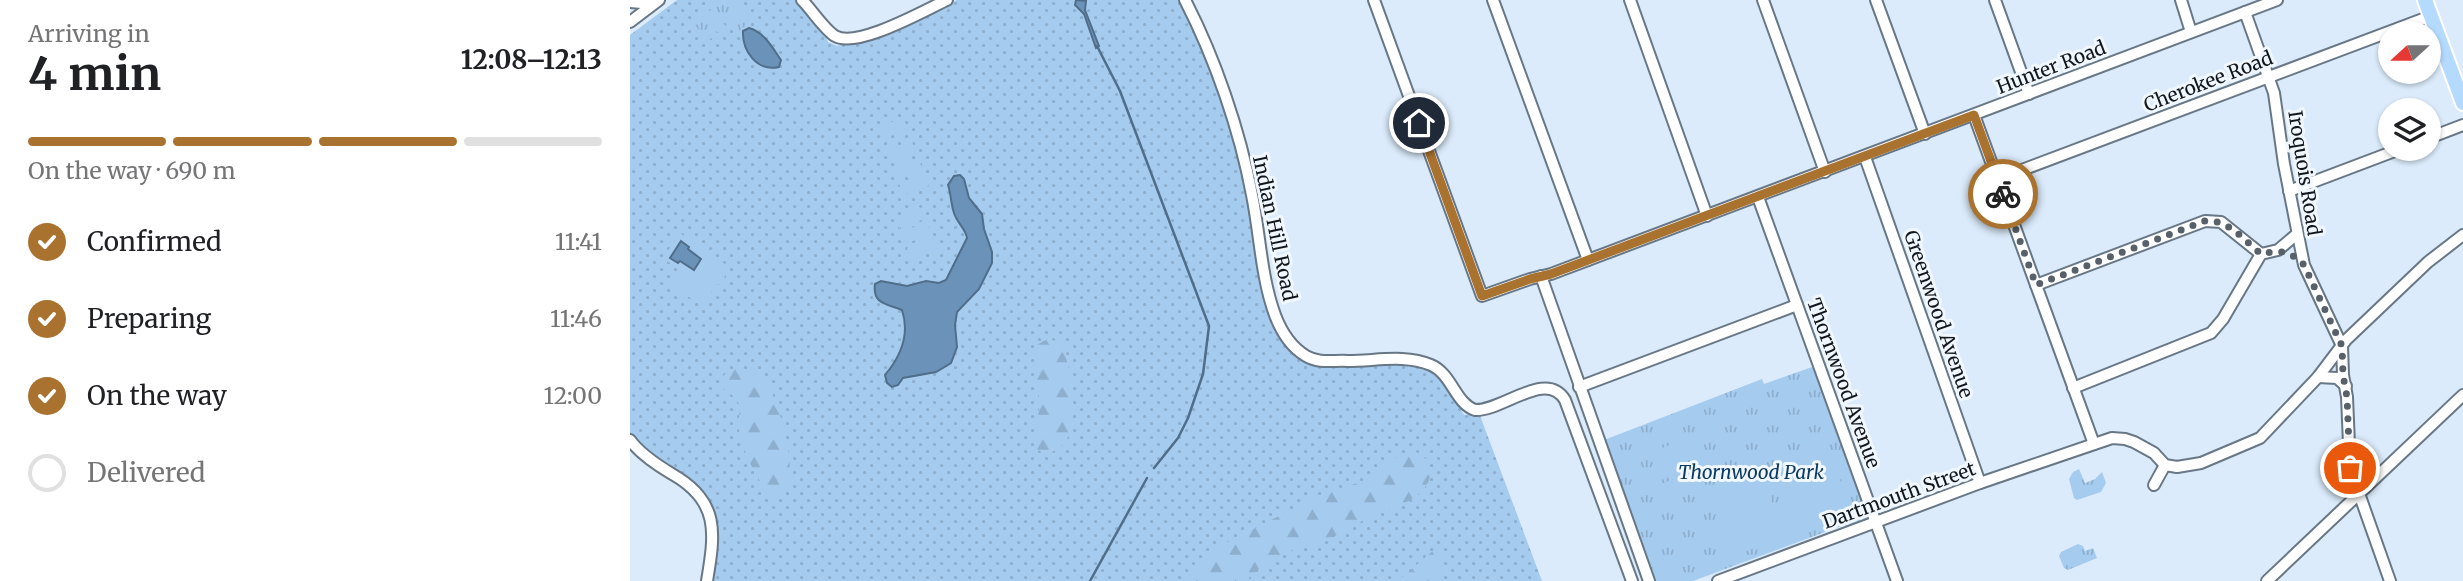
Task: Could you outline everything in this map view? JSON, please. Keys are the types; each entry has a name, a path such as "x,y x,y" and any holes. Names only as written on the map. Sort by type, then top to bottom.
{"main road":[{"path":"2425,0 2463,103"}],"street":[{"path":"802,0 832,34 844,40 878,31 947,0"},
{"name":"Indian Hill Road","path":"1185,0 1209,54 1236,134 1252,194 1271,300 1285,335 1305,355 1320,361 1405,359 1432,365 1446,375 1465,403 1475,410 1545,387 1557,390 1565,400 1632,581"},
{"name":"Hunter Road","path":"1374,0 1482,296 1707,216 2277,0"},
{"path":"1493,0 1588,260"},
{"path":"1630,0 1707,216"},
{"path":"1763,0 1825,172"},
{"path":"1876,0 1925,134"},
{"path":"1994,0 2029,94"},
{"path":"2181,0 2192,32"},
{"path":"630,2 656,2"},
{"path":"630,22 656,2"},
{"name":"Iroquois Road","path":"2245,12 2269,77 2276,107 2304,265 2342,346 2349,418 2350,468 2390,581"},
{"name":"Cherokee Road","path":"1998,179 2431,16"},
{"path":"1974,115 2094,444"},
{"path":"2441,133 2463,125"},
{"name":"Greenwood Avenue","path":"1865,157 1980,483"},
{"path":"2289,191 2378,157"},
{"name":"Thornwood Avenue","path":"1758,197 1897,581"},
{"path":"2036,285 2205,221 2214,220 2227,227 2261,254"},
{"path":"2073,388 2211,334 2223,319 2261,254 2278,250 2297,234"},
{"path":"2154,485 2165,465 2187,467 2260,439 2318,377 2342,346 2428,262 2463,235"},
{"path":"2278,250 2290,254 2304,265"},
{"path":"1541,276 1649,581"},
{"path":"1579,387 1797,305"},
{"path":"2318,377 2337,378 2346,386"},
{"path":"2267,581 2463,395"},
{"name":"Dartmouth Street","path":"1718,581 1980,483 2118,437 2154,453 2165,465"},
{"path":"630,440 653,462 689,484 702,498 711,517 714,534 706,581"}],"green space":[{"path":"677,0 797,0 823,29 828,42 837,46 912,21 957,0 1181,0 1218,88 1239,151 1268,299 1304,359 1412,363 1438,374 1450,388 1464,415 1479,413 1542,581 709,581 717,542 715,518 630,434 630,35"},
{"path":"708,0 738,0 737,3 754,18 737,33 726,21 723,23 726,26 718,33 712,26 710,27 716,34 704,42 694,24 714,7"},
{"path":"903,118 908,130 882,139 878,127"},
{"path":"912,142 917,154 891,163 887,151"},
{"path":"918,158 923,170 897,179 893,167"},
{"path":"924,174 929,186 903,195 899,184"},
{"path":"920,207 925,219 899,228 895,217"},
{"path":"927,222 931,234 905,244 901,232"},
{"path":"680,233 725,264 722,269 725,275 723,282 715,286 702,306 670,284 679,270 663,258"},
{"path":"932,238 937,250 911,260 907,248"},
{"path":"1049,338 1061,344 1065,353 1072,387 1073,411 1066,440 1046,455 1035,448 1034,443 1039,410 1035,353 1037,345"},
{"name":"Thornwood Park","path":"1815,366 1868,516 1867,520 1849,528 1844,525 1693,581 1654,581 1604,440 1762,379 1764,384"},
{"path":"743,368 765,379 777,404 789,456 788,487 783,498 770,495 756,475 740,435 739,404 722,388 724,375 731,369"},
{"path":"1669,427 1674,439 1648,449 1643,437"},
{"path":"1826,441 1849,504 1846,511 1788,533 1783,505 1788,479 1802,456"},
{"path":"1675,443 1680,455 1654,465 1649,453"},
{"path":"1412,450 1428,462 1430,478 1425,487 1408,501 1327,540 1281,555 1246,581 1183,581 1195,564 1218,547 1310,500 1371,478 1398,456"},
{"path":"1681,459 1685,471 1660,480 1655,468"},
{"path":"1759,469 1781,532 1778,539 1720,561 1715,533 1720,507 1735,484"},
{"path":"2079,469 2085,483 2102,472 2106,483 2101,492 2077,500 2074,498 2069,479 2073,472"},
{"path":"1687,474 1691,486 1665,496 1661,484"},
{"path":"2078,544 2083,546 2085,551 2093,548 2097,558 2068,570 2064,568 2059,556 2061,552"},
{"path":"1435,549 1442,552 1441,581 1398,581"}],"shaded area":[{"path":"1076,0 1086,1 1085,10 1099,46 1096,48 1084,14 1075,5"},
{"path":"749,28 763,36 771,45 781,60 779,67 764,66 752,58 743,38 743,31"},
{"path":"960,175 964,179 969,198 982,214 992,252 992,263 979,289 957,312 957,347 951,363 936,372 903,378 898,385 892,387 887,383 885,375 896,360 902,344 904,319 902,310 879,300 875,284 881,281 907,286 946,280 967,238 954,213 948,185 954,176"},
{"path":"681,241 701,259 694,270 670,258"}],"waterway":[{"path":"1097,46 1120,91 1209,326 1203,374 1188,418 1178,438 1154,468"},
{"path":"1090,581 1147,478"}],"way so far":[{"path":"2003,194 2036,285 2205,221 2214,220 2221,222 2261,254 2278,250 2298,259 2304,265 2342,346 2349,418 2350,468"}],"route":[{"path":"1419,123 1482,296 1551,274 1974,115 2003,194"}]}
